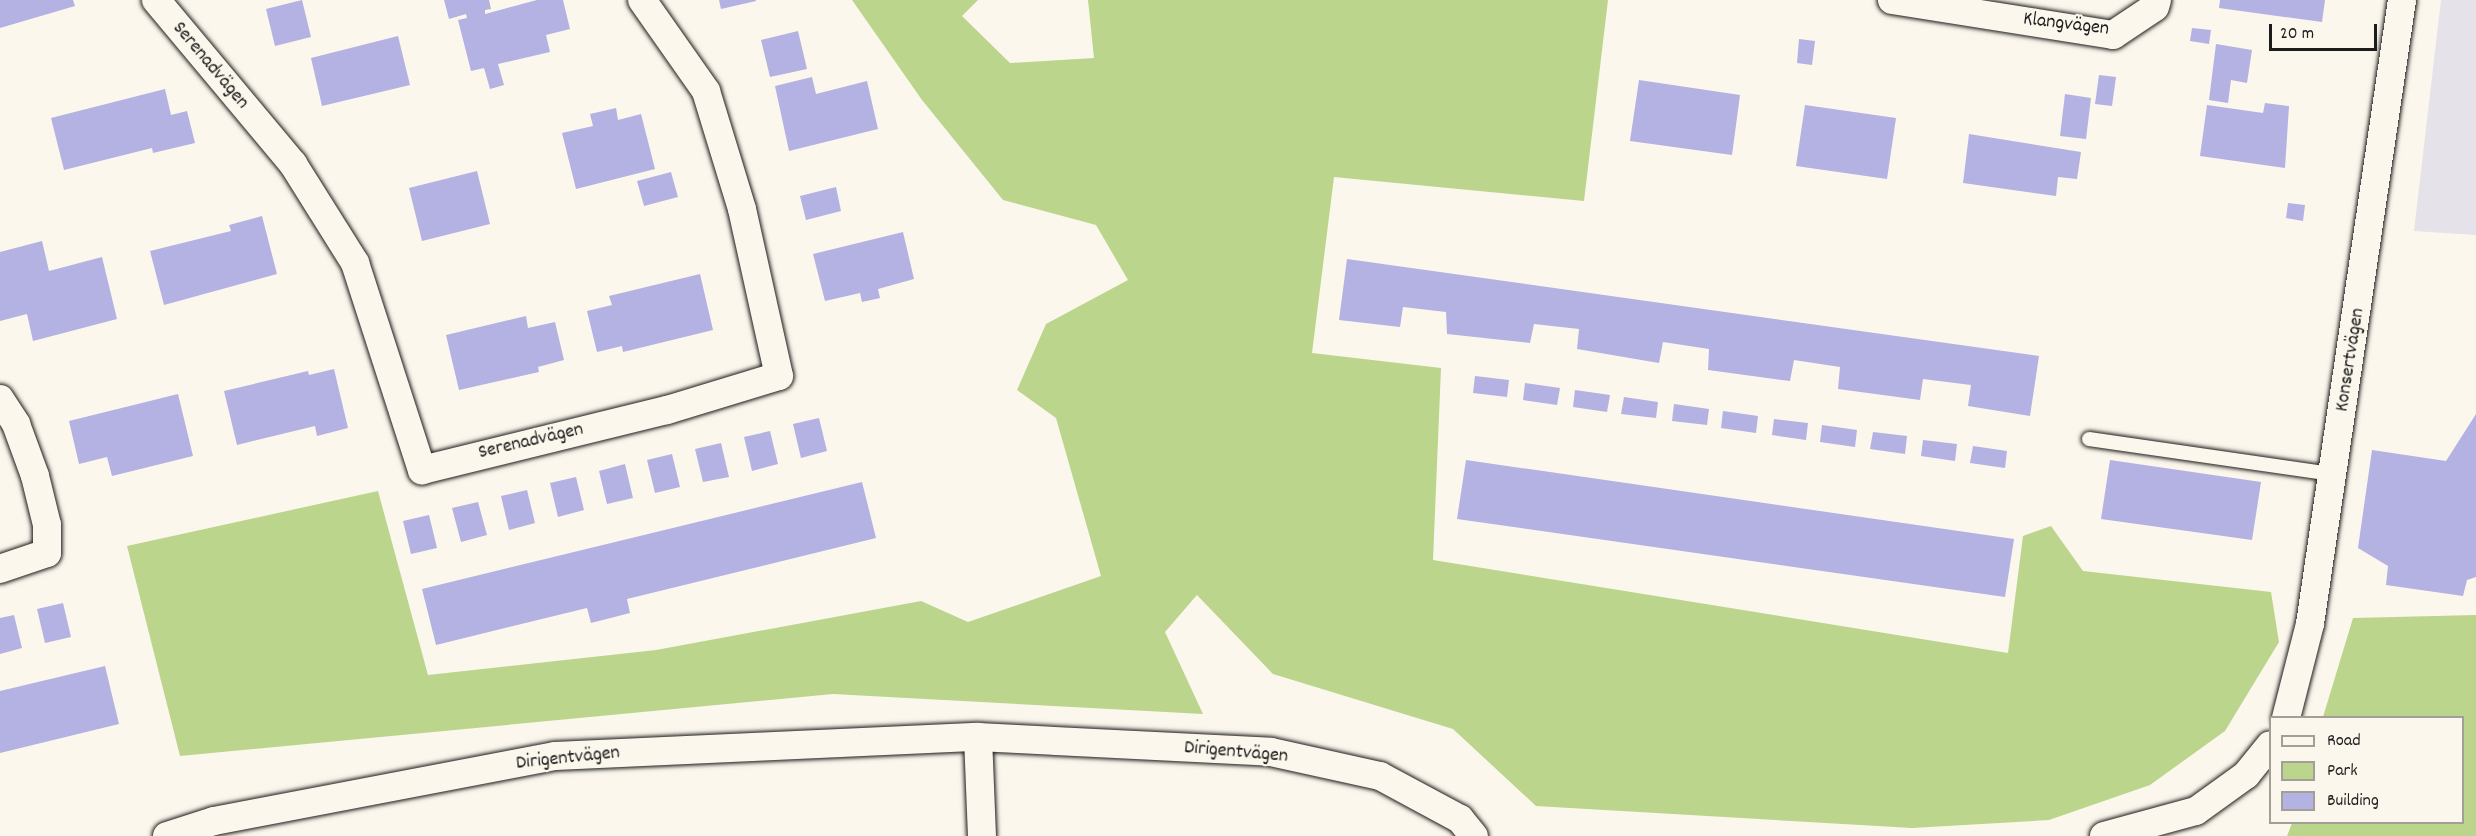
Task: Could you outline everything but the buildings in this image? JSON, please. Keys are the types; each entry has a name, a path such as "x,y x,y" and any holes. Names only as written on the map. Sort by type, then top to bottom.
{"street":[{"name":"Serenadvägen","path":"156,0 293,164 355,263 422,470 667,410 779,376 742,209 706,91 642,0"},
{"name":"Klangvägen","path":"1892,0 2113,35 2155,7 2157,0"},
{"name":"Konsertvägen","path":"2286,716 2310,624 2402,0"},
{"path":"0,399 16,424 34,476 47,525 47,553 0,569"},
{"path":"978,737 982,836"},
{"name":"Dirigentvägen","path":"166,836 214,821 555,756 978,737 1271,752 1380,776 1460,819 1474,836"},
{"path":"2104,836 2196,811 2246,775 2269,747"}],"lane":[{"path":"2090,439 2333,474"}],"shaded area":[{"path":"2441,0 2476,0 2476,235 2414,231"}],"green space":[{"path":"852,0 978,0 962,16 1010,63 1094,58 1088,0 1608,0 1584,201 1334,177 1312,353 1441,368 1433,560 2008,653 2023,536 2051,526 2083,571 2271,592 2279,642 2225,731 2150,785 2049,820 1912,828 1536,806 1453,729 1273,674 1197,595 1165,632 1203,714 833,694 180,756 127,546 378,491 428,675 656,650 921,601 968,622 1101,576 1056,418 1017,390 1046,324 1128,280 1096,225 1003,200 922,100"},
{"path":"2476,615 2476,836 2287,836 2292,824 2464,824 2464,716 2323,716 2353,618"}]}
